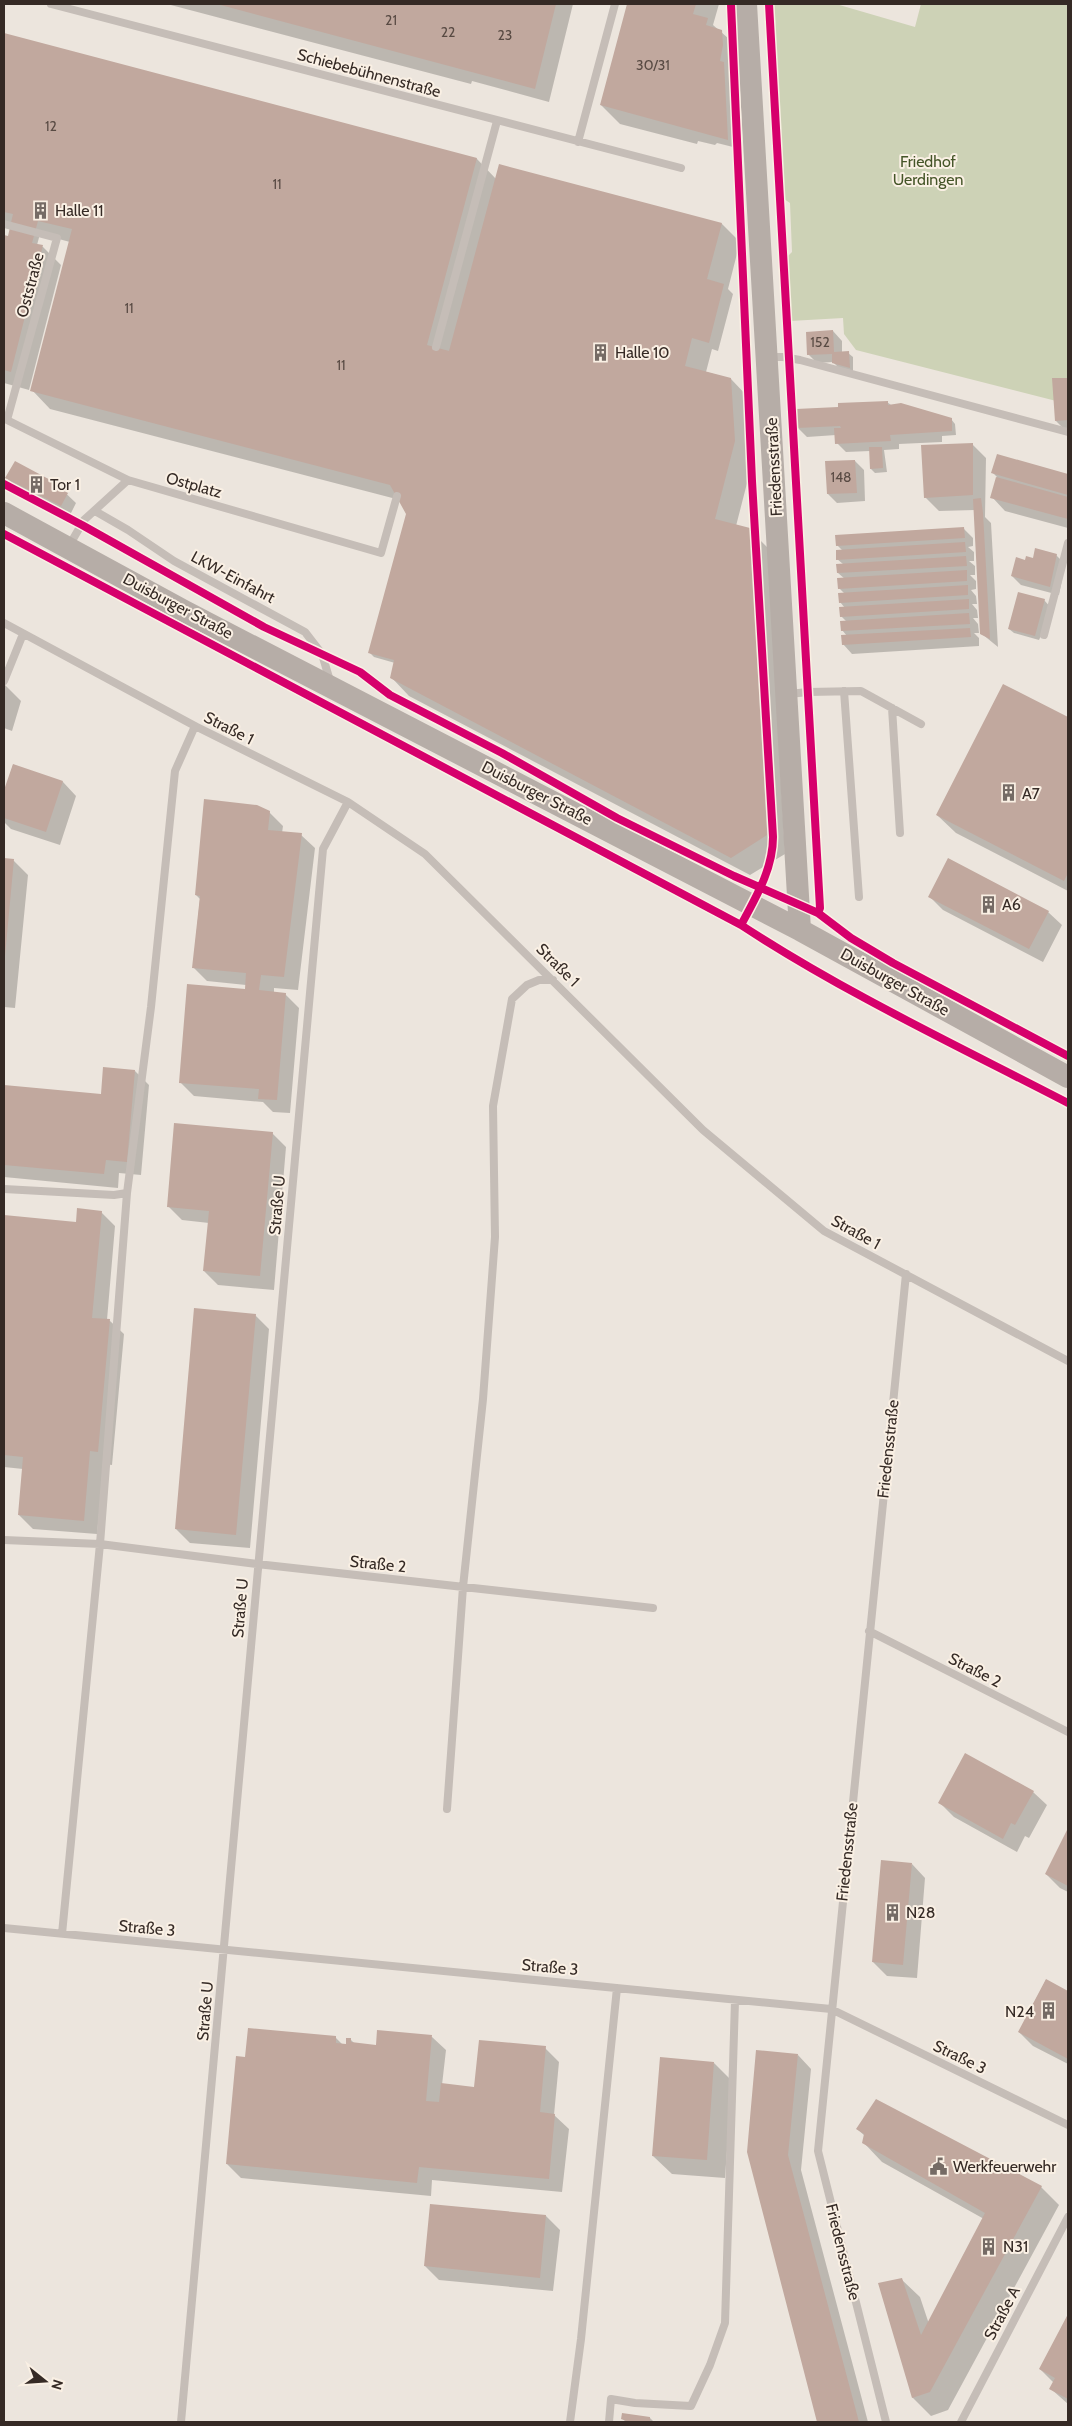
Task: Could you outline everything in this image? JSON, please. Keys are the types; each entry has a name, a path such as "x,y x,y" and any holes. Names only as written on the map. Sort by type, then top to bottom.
{"main road":[{"name":"Friedensstraße","path":"746,4 800,930"},
{"name":"Duisburger Straße","path":"4,513 332,688 800,930 1068,1077"}],"lane":[{"name":"Schiebebühnenstraße","path":"51,4 81,8 681,168"},
{"path":"578,142 615,4"},
{"path":"436,347 497,120"},
{"name":"Oststraße","path":"4,224 57,238 7,420"},
{"path":"767,357 800,360 1068,432"},
{"name":"Ostplatz","path":"7,420 128,480 382,553 397,496"},
{"path":"68,548 84,520 128,480"},
{"name":"LKW-Einfahrt","path":"95,511 128,530 174,561 305,632 322,654 332,688"},
{"path":"1044,635 1068,543"},
{"name":"Straße 1","path":"4,623 194,726 348,802 425,854 703,1130 824,1231 1068,1361"},
{"path":"4,681 24,634"},
{"path":"844,691 859,897"},
{"path":"787,694 861,691 921,724"},
{"path":"892,708 900,833"},
{"path":"62,1934 100,1544 127,1193 151,1007 175,771 194,726"},
{"name":"Straße U","path":"181,2422 323,849 348,802"},
{"path":"447,1809 463,1587 484,1399 495,1237 493,1106 512,999 527,985 539,980 553,980"},
{"path":"4,1189 127,1193"},
{"name":"Friedensstraße","path":"886,2422 818,2151 906,1274"},
{"name":"Straße 2","path":"4,1540 100,1544 257,1564 653,1608"},
{"name":"Straße 2","path":"869,1631 1068,1732"},
{"name":"Straße 3","path":"4,1928 831,2009 1068,2125"},
{"path":"570,2422 582,2339 617,1988"},
{"path":"608,2422 611,2399 691,2406 710,2365 725,2323 735,2001"},
{"name":"Straße A","path":"960,2422 1068,2217"}],"green space":[{"name":"Friedhof Uerdingen","path":"773,4 836,4 915,27 921,4 1068,4 1068,404 856,350 844,334 843,318 790,321 787,257 792,252 790,203 784,199"}],"building":[{"path":"217,4 556,4 535,89"},
{"path":"627,4 696,4 693,14 708,18 706,25 722,30 723,45 720,61 724,62 728,140 600,105"},
{"path":"4,33 477,158 427,345 449,351 499,164 722,223 707,279 724,284 709,343 692,338 685,366 731,378 735,441 715,519 750,528 767,835 731,858 390,678 394,660 368,653 406,514 390,485 30,391 72,229 38,221 32,243 43,245 11,372 4,370 4,235 8,236 13,214 4,212"},
{"path":"833,330 834,352 849,351 850,368 832,363 832,354 807,355 806,332"},
{"path":"1052,378 1068,378 1068,420 1055,421"},
{"path":"888,401 888,405 901,403 952,418 952,431 890,435 891,441 835,444 834,428 841,428 840,426 797,428 796,409 838,407 838,403"},
{"path":"973,443 973,495 924,498 921,445"},
{"path":"869,447 882,447 883,468 870,469"},
{"path":"997,454 1068,474 1068,495 991,473"},
{"path":"855,460 857,493 827,494 825,461"},
{"name":"Tor 1","path":"15,461 56,483 55,486 68,493 61,506 5,478"},
{"path":"996,477 1068,497 1068,519 990,498"},
{"path":"981,498 990,639 980,634 973,499"},
{"path":"964,527 965,538 836,546 835,535"},
{"path":"965,542 966,552 836,560 836,550"},
{"path":"1035,548 1057,554 1050,587 1011,576 1016,557 1025,560 1026,556 1033,558"},
{"path":"966,556 967,566 837,573 836,564"},
{"path":"967,570 967,581 838,589 837,578"},
{"path":"968,585 968,595 839,603 838,593"},
{"path":"1018,592 1045,599 1035,636 1008,629"},
{"path":"969,599 969,609 840,617 839,607"},
{"path":"969,613 970,624 841,631 840,621"},
{"path":"970,628 971,637 842,645 841,635"},
{"name":"A7","path":"1003,684 1068,717 1068,873 1064,881 936,815"},
{"path":"13,764 63,781 46,832 4,818 4,790"},
{"path":"204,799 257,805 270,811 268,830 302,833 284,977 261,975 259,990 286,993 277,1100 258,1099 259,1089 179,1083 187,984 245,989 246,973 192,968 200,896 195,895"},
{"path":"4,858 14,859 5,956 4,956"},
{"name":"A6","path":"948,858 1049,911 1029,949 928,897"},
{"path":"103,1067 135,1070 127,1162 106,1160 104,1174 4,1165 4,1085 101,1094"},
{"path":"174,1123 273,1132 260,1276 203,1271 209,1211 167,1207"},
{"path":"77,1208 102,1211 92,1318 110,1319 98,1452 90,1451 84,1521 18,1515 23,1457 4,1455 4,1215 76,1222"},
{"path":"194,1308 256,1314 236,1535 175,1529"},
{"path":"965,1753 1034,1791 1015,1825 1011,1823 1003,1839 938,1803"},
{"path":"1068,1828 1068,1886 1045,1874"},
{"name":"N28","path":"881,1860 912,1863 903,1965 872,1962"},
{"name":"N24","path":"1046,1979 1068,1991 1068,2059 1018,2032"},
{"path":"248,2028 336,2036 336,2043 346,2044 346,2038 351,2038 351,2042 376,2045 377,2030 432,2035 426,2101 439,2102 441,2083 474,2087 479,2040 546,2046 540,2112 555,2114 549,2179 419,2167 417,2183 226,2164 236,2056 245,2057"},
{"path":"756,2050 798,2054 788,2155 859,2422 817,2422 747,2152"},
{"path":"660,2057 714,2062 707,2160 652,2156"},
{"name":"N31","path":"876,2099 1042,2186 930,2392 912,2398 878,2283 902,2278 921,2335 985,2213 862,2143 864,2134 856,2129"},
{"path":"430,2204 546,2215 540,2278 424,2266"},
{"path":"1068,2314 1068,2399 1049,2389 1055,2378 1039,2369"},
{"path":"622,2413 650,2417 650,2422 629,2422 621,2419"}],"cycle path":[{"path":"731,4 752,481 773,837 767,872 741,925"},
{"path":"769,4 820,908 818,913"},
{"path":"4,484 82,525 264,627 360,672 390,695 502,753 617,818 734,876 818,913 851,938 893,963 1068,1056"},
{"path":"4,534 741,925 780,950 861,996 1068,1103"}],"place":[{"name":"Halle 11","path":"41,210"},
{"name":"Halle 10","path":"601,352"},
{"name":"Tor 1","path":"36,484"},
{"name":"A7","path":"1008,793"},
{"name":"A6","path":"988,904"},
{"name":"N28","path":"892,1912"},
{"name":"N24","path":"1048,2011"},
{"name":"Werkfeuerwehr","path":"939,2166"},
{"name":"N31","path":"989,2246"}]}
